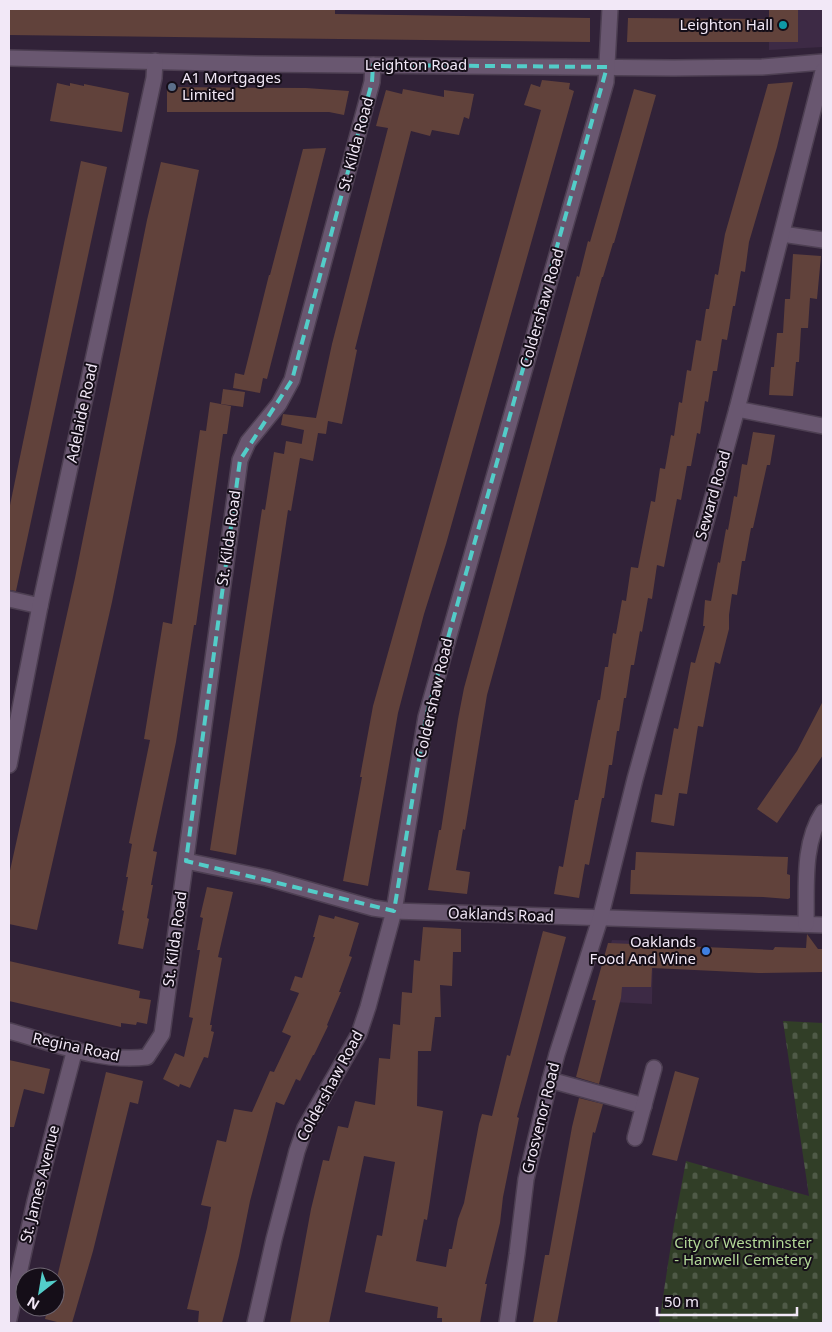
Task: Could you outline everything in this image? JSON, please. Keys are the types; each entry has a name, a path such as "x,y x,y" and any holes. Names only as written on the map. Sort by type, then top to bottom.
{"street":[{"name":"Coldershaw Road","path":"256,1323 274,1239 297,1151 305,1128 359,1034 394,911 426,717 606,82 610,9"},
{"name":"Leighton Road","path":"9,58 155,62 607,67 762,67 823,62"},
{"name":"Adelaide Road","path":"9,766 40,606 154,78 155,62"},
{"name":"St. Kilda Road","path":"162,1034 240,460 248,442 280,404 292,380 372,82 373,65"},
{"name":"Seward Road","path":"600,919 635,779 738,409 823,71"},
{"path":"782,234 823,240"},
{"path":"738,409 823,426"},
{"path":"9,599 40,606"},
{"path":"806,924 810,842 815,824 823,812"},
{"name":"Oaklands Road","path":"186,861 267,878 373,908 394,911 823,925"},
{"name":"Grosvenor Road","path":"507,1323 526,1179 557,1054 600,919"},
{"name":"Regina Road","path":"9,1031 74,1049 132,1059 147,1057 162,1034"},
{"name":"St. James Avenue","path":"9,1319 35,1201 74,1049"},
{"path":"635,1138 654,1068"},
{"path":"550,1080 644,1106"}],"highlighted area":[{"path":"373,65 607,67 426,717 394,911 186,861 240,460 292,380 372,82"}],"shaded area":[{"path":"769,9 823,9 823,47 769,50"},
{"path":"612,940 653,941 652,1004 594,1001"}],"green space":[{"name":"City of Westminster - Hanwell Cemetery","path":"783,1021 823,1023 823,1323 659,1323 686,1161 809,1196"}],"building":[{"path":"9,9 331,9 335,10 335,14 590,18 590,42 9,35"},
{"path":"769,9 798,9 798,42 627,42 628,18 769,19"},
{"path":"542,80 570,83 569,89 574,91 446,544 424,614 398,713 368,886 343,881 373,706 541,110 524,105 531,84 540,87"},
{"path":"793,82 777,147 749,242 745,272 741,271 727,340 722,339 717,371 713,371 708,402 705,401 700,434 697,433 691,466 687,466 681,500 677,499 664,567 657,565 652,599 648,598 634,665 631,665 612,765 609,765 604,798 602,798 589,865 585,864 579,898 554,894 559,866 563,867 575,800 578,800 598,700 600,700 605,667 608,667 613,633 616,634 622,600 626,601 631,567 638,568 651,501 655,502 660,468 665,469 671,435 674,436 679,402 682,403 687,370 691,371 696,340 701,341 706,309 709,309 715,274 718,275 725,234 768,84"},
{"path":"57,83 70,86 70,83 84,86 84,84 129,93 122,132 50,121"},
{"path":"167,87 306,88 349,91 344,115 329,112 167,112"},
{"path":"403,89 444,97 444,90 474,94 469,119 464,117 459,135 432,130 430,136 411,131 355,349 357,350 342,424 328,421 326,434 318,433 313,461 300,458 291,511 288,510 236,855 210,850 262,509 265,510 274,452 284,454 286,441 302,444 304,430 281,425 283,414 316,418 332,344 388,128 376,126 386,90 402,94"},
{"path":"634,89 656,95 614,243 602,277 487,695 465,830 463,829 456,870 470,872 467,894 428,890 439,830 441,830 464,688 577,276 579,277 588,241 590,242"},
{"path":"326,148 267,379 263,378 260,393 233,388 235,373 244,375 303,149"},
{"path":"81,161 107,167 16,591 9,590 9,510"},
{"path":"161,162 199,170 112,602 37,930 9,924 9,875 75,578 147,220"},
{"path":"793,254 821,256 817,299 810,298 808,328 801,328 799,362 796,362 793,396 769,395 771,367 774,367 777,333 783,333 785,299 790,299"},
{"path":"223,389 245,392 243,407 221,404"},
{"path":"210,402 231,406 227,434 223,434 196,625 194,625 176,742 153,851 157,852 147,918 149,919 143,949 118,944 132,844 129,843 150,740 144,739 163,622 172,624 200,430 206,431"},
{"path":"753,432 775,435 770,465 767,465 753,528 751,528 745,561 742,561 737,595 732,594 729,629 720,664 715,662 703,727 698,726 687,794 679,793 674,826 651,822 655,794 662,795 674,728 678,729 691,662 695,663 705,626 703,626 705,600 711,601 718,562 720,563 734,496 737,497 742,464 747,465"},
{"path":"823,701 823,755 777,823 757,809 797,751"},
{"path":"636,852 788,857 787,874 790,875 790,898 630,894 631,870 635,870"},
{"path":"207,887 233,892 218,957 222,958 210,1025 212,1025 211,1031 214,1032 208,1058 204,1057 190,1088 180,1084 179,1087 163,1079 175,1053 184,1057 193,1018 189,1017 200,950 197,950 203,918 200,917"},
{"path":"319,915 334,919 335,916 359,923 349,956 352,957 328,1026 314,1055 300,1081 296,1079 284,1105 276,1102 250,1201 239,1256 222,1323 198,1323 199,1311 187,1309 211,1207 201,1205 217,1140 226,1142 234,1109 252,1112 270,1071 274,1072 291,1036 282,1032 299,993 290,990 295,976 302,978 315,937 313,937"},
{"path":"423,927 461,929 461,952 453,952 452,986 440,985 441,1017 435,1017 431,1051 418,1051 417,1106 443,1111 427,1220 424,1219 416,1261 446,1267 449,1249 452,1249 458,1219 464,1203 479,1124 482,1114 492,1116 507,1055 510,1056 543,931 566,937 517,1117 519,1118 503,1197 500,1223 485,1284 487,1284 480,1323 442,1323 442,1318 437,1318 438,1307 365,1292 377,1235 382,1236 395,1162 364,1156 329,1323 290,1323 311,1209 323,1160 329,1161 338,1126 348,1128 355,1101 375,1105 379,1058 390,1059 393,1024 400,1025 402,992 412,993 414,960 420,961"},
{"path":"807,934 818,949 823,949 823,972 758,973 652,968 651,987 622,987 621,998 599,1084 576,1077 596,1000 592,1000 608,943 773,950 775,947 806,948"},
{"path":"9,961 140,991 139,998 151,1000 147,1024 137,1022 136,1025 121,1023 121,1027 9,1001"},
{"path":"9,1060 50,1069 44,1094 24,1089 14,1127 9,1127"},
{"path":"675,1071 699,1078 677,1161 652,1155"},
{"path":"106,1072 143,1081 138,1104 130,1102 93,1251 72,1323 61,1323 45,1319 46,1317 65,1317 65,1267 60,1267"},
{"path":"579,1098 603,1104 595,1133 593,1132 557,1323 533,1323 545,1255 549,1255"}],"place":[{"name":"Leighton Hall","path":"783,25"},
{"name":"A1 Mortgages Limited","path":"172,87"},
{"name":"Oaklands Food And Wine","path":"706,951"}]}
